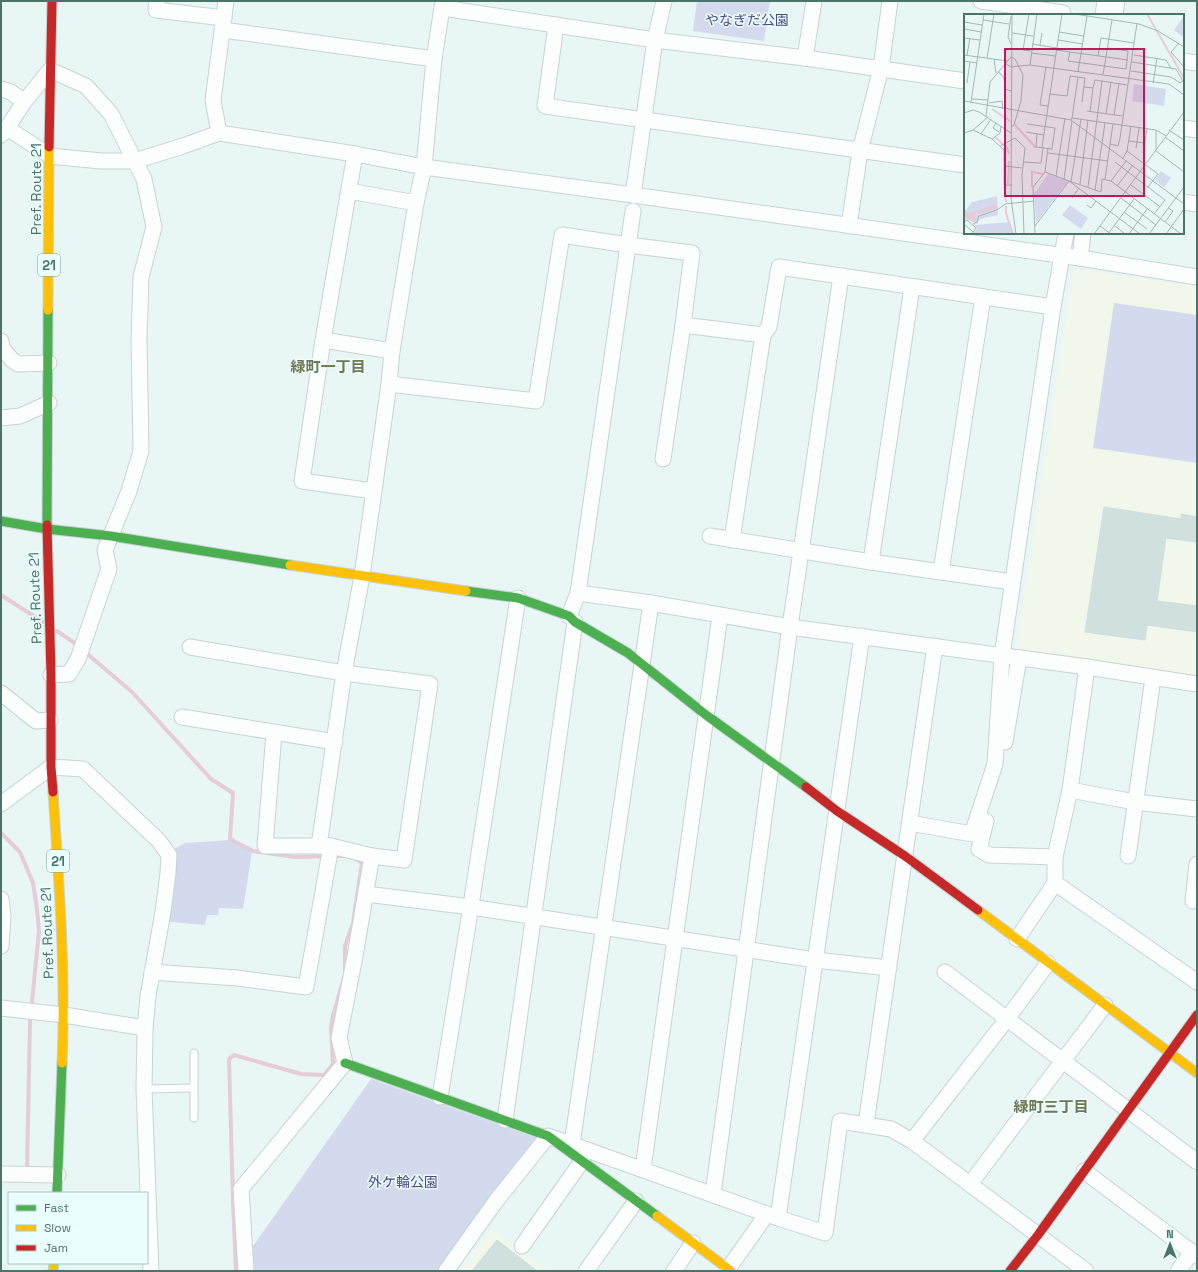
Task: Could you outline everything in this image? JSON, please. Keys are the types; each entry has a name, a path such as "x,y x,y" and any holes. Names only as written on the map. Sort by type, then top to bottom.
{"street":[{"name":"Pref. Route 21","path":"52,1 50,70 47,529 51,675 51,767 61,907 64,1015 57,1192"},
{"path":"157,1 156,10 223,24 434,59"},
{"path":"219,133 213,100 226,1"},
{"path":"633,195 655,40 664,1"},
{"path":"805,58 814,1"},
{"path":"849,226 860,151 881,68 890,1"},
{"path":"981,1 1063,14"},
{"path":"1103,14 1105,1"},
{"path":"1115,14 1117,1"},
{"path":"152,972 237,978 306,987 325,846 335,742 344,673 362,576 389,384 392,351 416,203 424,167 434,59 443,5 556,26 881,68 964,81"},
{"path":"556,26 545,106 964,165"},
{"path":"1184,60 1197,63"},
{"path":"51,675 69,674 78,659 90,628 109,569 106,550 129,491 140,451 139,340 141,277 154,227 144,179 134,161 111,114 86,86 50,70 24,102 4,131 50,156 101,161 134,161 219,133 355,154 424,167 1080,258 1197,276"},
{"path":"1,89 11,92 24,102"},
{"path":"1184,128 1197,130"},
{"path":"355,154 323,340 302,481 373,491"},
{"path":"349,191 416,203"},
{"path":"1184,202 1197,204"},
{"path":"505,1120 572,619 578,593 633,211"},
{"path":"910,823 972,834 995,764 1002,656 1053,307 1066,234"},
{"path":"1080,258 1083,234"},
{"path":"389,384 536,402 562,235 692,253 663,459"},
{"path":"732,540 763,335 769,327 779,267 1053,307"},
{"path":"713,1194 771,761 841,276"},
{"path":"871,562 912,286"},
{"path":"941,572 983,297"},
{"path":"683,325 763,335"},
{"path":"323,340 392,351"},
{"path":"1,341 2,348 12,360 18,364 48,363"},
{"path":"1,418 20,416 49,403"},
{"path":"1,521 47,529 111,536 362,576 518,598 572,619 628,653 642,666 706,715 771,761 837,811 905,856 1197,1073"},
{"path":"710,536 871,562 1012,582"},
{"path":"578,593 652,603 720,616 1087,667 1197,684"},
{"path":"440,1097 471,907 518,598"},
{"path":"572,1144 652,603"},
{"path":"643,1169 720,616"},
{"path":"548,1136 729,1270 772,1216 815,960 862,636"},
{"path":"866,1124 935,646"},
{"path":"190,647 344,673 430,684 404,860 372,856 325,846 265,846 274,733"},
{"path":"1019,658 1001,769 979,849 989,855 1055,857"},
{"path":"1017,939 1055,883 1055,857 1070,790 1087,667"},
{"path":"1128,856 1153,678"},
{"path":"1,694 36,721 50,720"},
{"path":"182,717 335,742"},
{"path":"1,804 51,767 83,769 159,841 169,855 163,912 152,972 145,1028 144,1089 148,1192"},
{"path":"1070,790 1135,802 1197,809"},
{"path":"345,1063 339,1038 372,856"},
{"path":"1193,901 1197,868"},
{"path":"1055,883 1197,982"},
{"path":"366,894 471,907 815,960 889,968"},
{"path":"1,899 3,916 1,946"},
{"path":"912,1141 1008,1019 1048,963"},
{"path":"945,972 1197,1162"},
{"path":"970,1184 1105,1005"},
{"path":"1,1008 64,1015 145,1028"},
{"path":"1010,1271 1038,1235 1197,1015"},
{"path":"345,1063 772,1216 825,1233 840,1121 891,1129 912,1141 1086,1271"},
{"path":"246,1271 241,1189 345,1063"},
{"path":"446,1271 496,1201 548,1136"},
{"path":"522,1246 582,1161"},
{"path":"1084,1172 1194,1254 1178,1271"},
{"path":"1,1174 58,1175"},
{"path":"148,1193 151,1271"},
{"path":"586,1271 636,1201"},
{"path":"674,1271 693,1243"}],"lane":[{"path":"194,1052 194,1118"},
{"path":"144,1089 194,1088"}],"shaded area":[{"path":"1073,269 1197,286 1197,676 1015,650"},
{"path":"491,1229 548,1271 460,1271"}],"green space":[{"name":"やなぎだ公園","path":"697,1 770,1 764,41 693,31"},
{"path":"1114,303 1197,315 1197,463 1093,448"},
{"path":"230,840 252,852 243,909 219,908 218,915 207,915 205,925 161,921 171,851 185,843"},
{"name":"外ケ輪公園","path":"371,1079 542,1140 443,1271 252,1271 251,1249"}],"building":[{"path":"1104,507 1181,519 1181,514 1197,517 1197,542 1166,538 1157,601 1197,606 1197,632 1147,625 1145,640 1085,632"},
{"path":"497,1240 537,1271 472,1271"}],"waterway":[{"path":"1,595 43,622"},
{"path":"57,631 79,646"},
{"path":"84,651 132,692 211,779 233,793 230,839 253,851 295,857 345,856"},
{"path":"1,833 20,852 33,883 39,931 30,1022 27,1169"},
{"path":"345,971 345,946 353,923 362,863 355,858"},
{"path":"236,1271 229,1059 234,1055 301,1074 324,1075 333,1064 331,1028 333,1015 344,978"}],"traffic: fast":[{"path":"47,525 48,310"},
{"path":"1,521 47,529 111,536 290,565"},
{"path":"466,591 518,598 569,616 575,622 628,653 706,715 806,787"},
{"path":"57,1192 62,1063"},
{"path":"345,1063 548,1136 657,1216"}],"traffic: slow":[{"path":"48,310 49,147"},
{"path":"290,565 466,591"},
{"path":"53,792 60,894 63,995 62,1063"},
{"path":"978,910 1197,1073"},
{"path":"657,1216 731,1271"},
{"path":"53,1271 54,1264"}],"traffic: jam":[{"path":"49,147 52,1"},
{"path":"47,525 51,675 51,767 53,792"},
{"path":"806,787 837,811 905,856 978,910"},
{"path":"1010,1271 1038,1235 1197,1015"}],"district":[{"name":"緑町一丁目","path":"328,366"},
{"name":"緑町三丁目","path":"1051,1106"}]}
